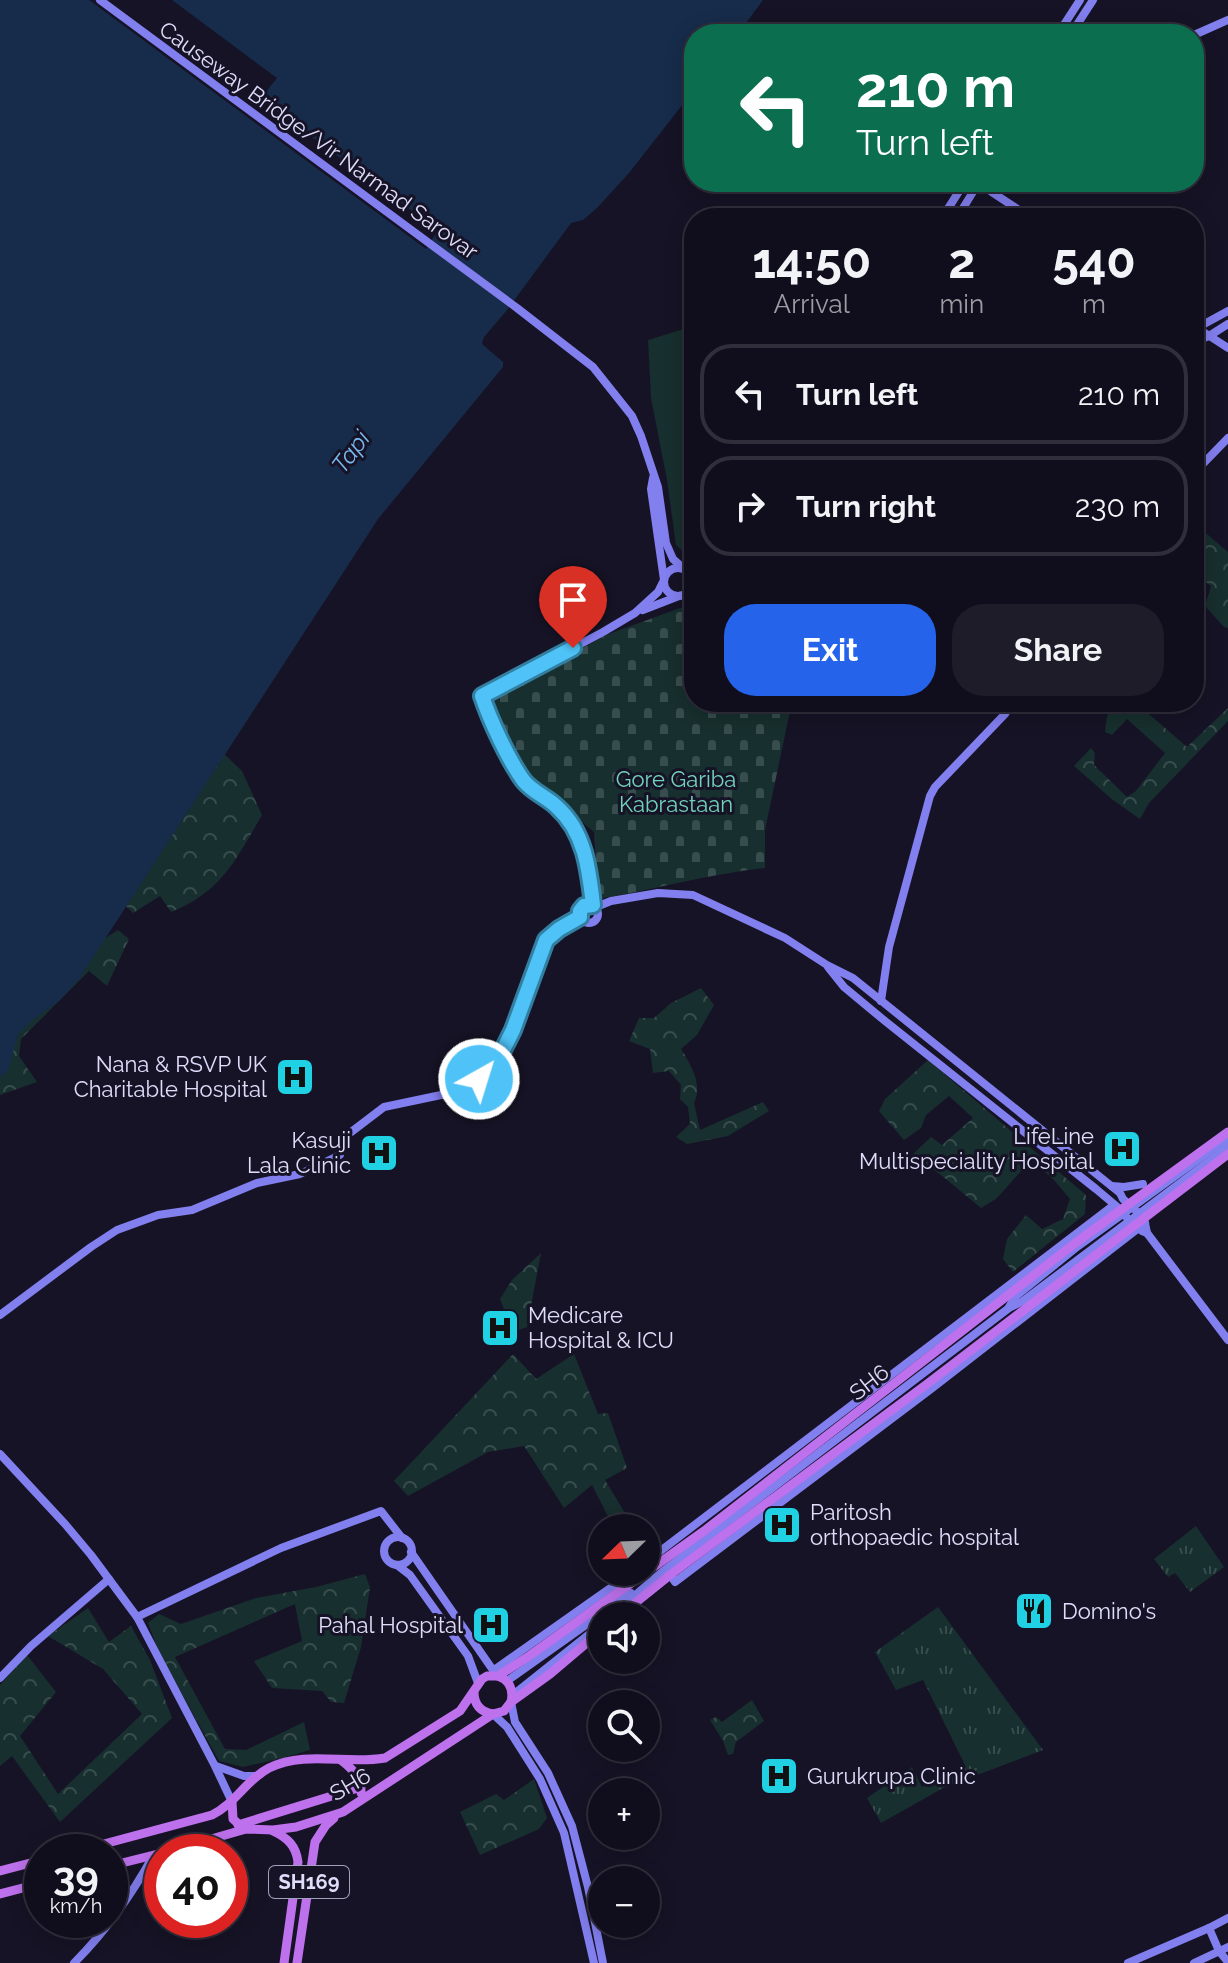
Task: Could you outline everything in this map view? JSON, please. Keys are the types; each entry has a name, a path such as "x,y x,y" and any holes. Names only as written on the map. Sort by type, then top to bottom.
{"main road":[{"name":"SH6","path":"634,1602 666,1573 902,1402 1133,1217 1228,1132"},
{"name":"SH6","path":"499,1676 704,1531 1133,1217 1228,1154"},
{"name":"SH6","path":"221,1834 242,1827 273,1830 296,1827 343,1812 493,1714 504,1711 512,1698 550,1674 588,1642"},
{"path":"128,1838 212,1815 229,1805 244,1786 257,1776 284,1762 385,1758 460,1711 487,1676 499,1676 512,1698"},
{"path":"476,1688 476,1704 483,1712 493,1714"},
{"path":"341,1760 353,1769 361,1787 356,1805"},
{"path":"229,1805 242,1827 361,1787"},
{"name":"SH169","path":"297,1963 315,1842 326,1825 343,1812"},
{"name":"SH169","path":"273,1830 292,1845 298,1862 284,1963"},
{"path":"0,1871 24,1865"},
{"path":"0,1894 24,1888"}],"street":[{"name":"Causeway Bridge/Vir Narmad Sarovar","path":"100,0 593,367 632,416 653,477"},
{"path":"1064,24 1080,0"},
{"path":"1077,24 1093,0"},
{"path":"1204,31 1228,20"},
{"path":"992,192 1016,208"},
{"path":"1204,323 1228,311"},
{"path":"1204,338 1228,324"},
{"path":"1204,333 1228,348"},
{"path":"1204,463 1228,438"},
{"path":"653,477 658,487 666,543 673,559 684,569"},
{"path":"653,477 651,489 664,580 668,591 675,595 683,594"},
{"path":"635,613 658,592 671,569 684,569"},
{"path":"683,594 635,613 482,696 488,715 524,780 561,810 576,832 586,859 594,906 599,915 593,923 584,922 580,917 584,906 594,906 658,893 693,895 785,938 853,978 1111,1186 1228,1340"},
{"path":"881,1001 889,947 930,796 1006,712"},
{"path":"0,1315 117,1230 158,1215 192,1210 257,1183 300,1174 340,1155 342,1139 384,1107 441,1095 491,1074 513,1030 546,940 580,917"},
{"path":"827,965 844,987 885,1021 1133,1217"},
{"path":"1096,1218 1133,1217 1228,1138"},
{"path":"629,1602 1009,1308 1023,1301 1228,1147"},
{"path":"1111,1186 1143,1184"},
{"path":"660,1551 1096,1218 1100,1205 1096,1189"},
{"path":"0,1454 65,1524 137,1617 215,1766 229,1805"},
{"path":"137,1617 281,1548 381,1511 409,1544 422,1569 499,1676"},
{"path":"402,1538 389,1541 384,1549 386,1558 410,1575 468,1656 476,1688"},
{"path":"397,1565 408,1560 411,1552"},
{"path":"499,1676 666,1573"},
{"path":"0,1678 31,1646 109,1579"},
{"path":"499,1676 615,1586"},
{"path":"588,1636 512,1698 515,1722 548,1773 572,1826 603,1963"},
{"path":"493,1714 507,1727 540,1779 559,1820 594,1963"},
{"path":"215,1766 244,1776 257,1776"},
{"path":"74,1963 115,1917 144,1876"},
{"path":"1128,1963 1227,1922"},
{"path":"1209,1928 1224,1949 1228,1962"},
{"path":"1194,1963 1224,1949"}],"green space":[{"path":"684,329 684,552 676,545 651,398 648,340"},
{"path":"1204,532 1228,552 1228,628 1205,606 1211,586 1204,581"},
{"name":"Gore Gariba Kabrastaan","path":"684,607 684,712 790,712 765,830 765,868 598,899 594,832 528,777 489,699 606,635"},
{"path":"1228,708 1228,721 1149,803 1140,819 1074,766 1091,748 1095,753 1094,765 1127,797 1136,791 1165,753 1127,719 1112,735 1105,732 1110,712 1147,712 1187,747"},
{"path":"220,750 242,771 262,815 226,872 203,895 171,912 160,896 133,913 121,901"},
{"path":"118,930 129,939 107,986 89,971 21,1039 19,1056 37,1082 0,1095 0,1066 8,1018 71,960"},
{"path":"701,988 714,1005 697,1035 681,1049 696,1082 694,1103 700,1130 763,1102 769,1111 728,1136 687,1144 676,1137 690,1124 688,1107 680,1099 681,1085 669,1071 653,1073 650,1049 629,1041 639,1018 654,1018 671,1003"},
{"path":"928,1060 1086,1195 1085,1214 1013,1272 1003,1259 1007,1239 1026,1215 1042,1229 1063,1219 1070,1199 1031,1160 996,1199 981,1208 912,1155 931,1137 942,1145 973,1118 949,1096 926,1115 921,1128 904,1140 879,1111 885,1099"},
{"path":"541,1253 527,1327 513,1332 500,1299 512,1280"},
{"path":"513,1354 536,1379 574,1354 598,1414 608,1413 627,1468 605,1480 626,1514 607,1514 592,1485 564,1508 524,1446 488,1452 408,1496 394,1481"},
{"path":"1196,1526 1224,1567 1190,1592 1175,1573 1168,1577 1154,1559"},
{"path":"365,1574 370,1587 361,1647 344,1703 331,1702 322,1691 272,1688 254,1661 302,1641 295,1604 175,1657 225,1749 246,1750 304,1722 310,1750 243,1767 219,1761 159,1652 148,1623 159,1614 181,1624 256,1598"},
{"path":"938,1607 1043,1750 943,1788 881,1823 867,1798 912,1767 922,1787 966,1767 923,1680 896,1690 875,1652"},
{"path":"88,1608 109,1642 131,1626 150,1660 172,1718 60,1822 12,1756 0,1766 0,1685 27,1655 56,1692 20,1736 58,1794 142,1714 103,1669 48,1636"},
{"path":"752,1700 764,1721 736,1742 733,1754 728,1755 710,1720 716,1717 722,1722"},
{"path":"534,1779 547,1818 539,1829 480,1855 460,1812 496,1794 504,1800"}],"water":[{"name":"Tapi","path":"0,0 89,0 426,249 438,230 260,99 277,78 172,0 763,0 745,24 684,24 684,103 597,208 583,220 571,223 484,337 482,344 503,362 503,367 378,519 79,979 60,1000 18,1034 8,1071 0,1077"}],"place":[{"name":"Nana & RSVP UK Charitable Hospital","path":"295,1077"},
{"name":"LifeLine Multispeciality Hospital","path":"1122,1149"},
{"name":"Kasuji Lala Clinic","path":"379,1153"},
{"name":"Medicare Hospital & ICU","path":"500,1328"},
{"name":"Paritosh orthopaedic hospital","path":"782,1525"},
{"name":"Domino's","path":"1034,1611"},
{"name":"Pahal Hospital","path":"491,1625"},
{"name":"Gurukrupa Clinic","path":"779,1776"}],"route":[{"path":"479,1079 491,1074 513,1030 546,940 580,917 584,906 593,905 586,859 572,824 561,810 524,780 488,715 482,696 573,648"}]}
